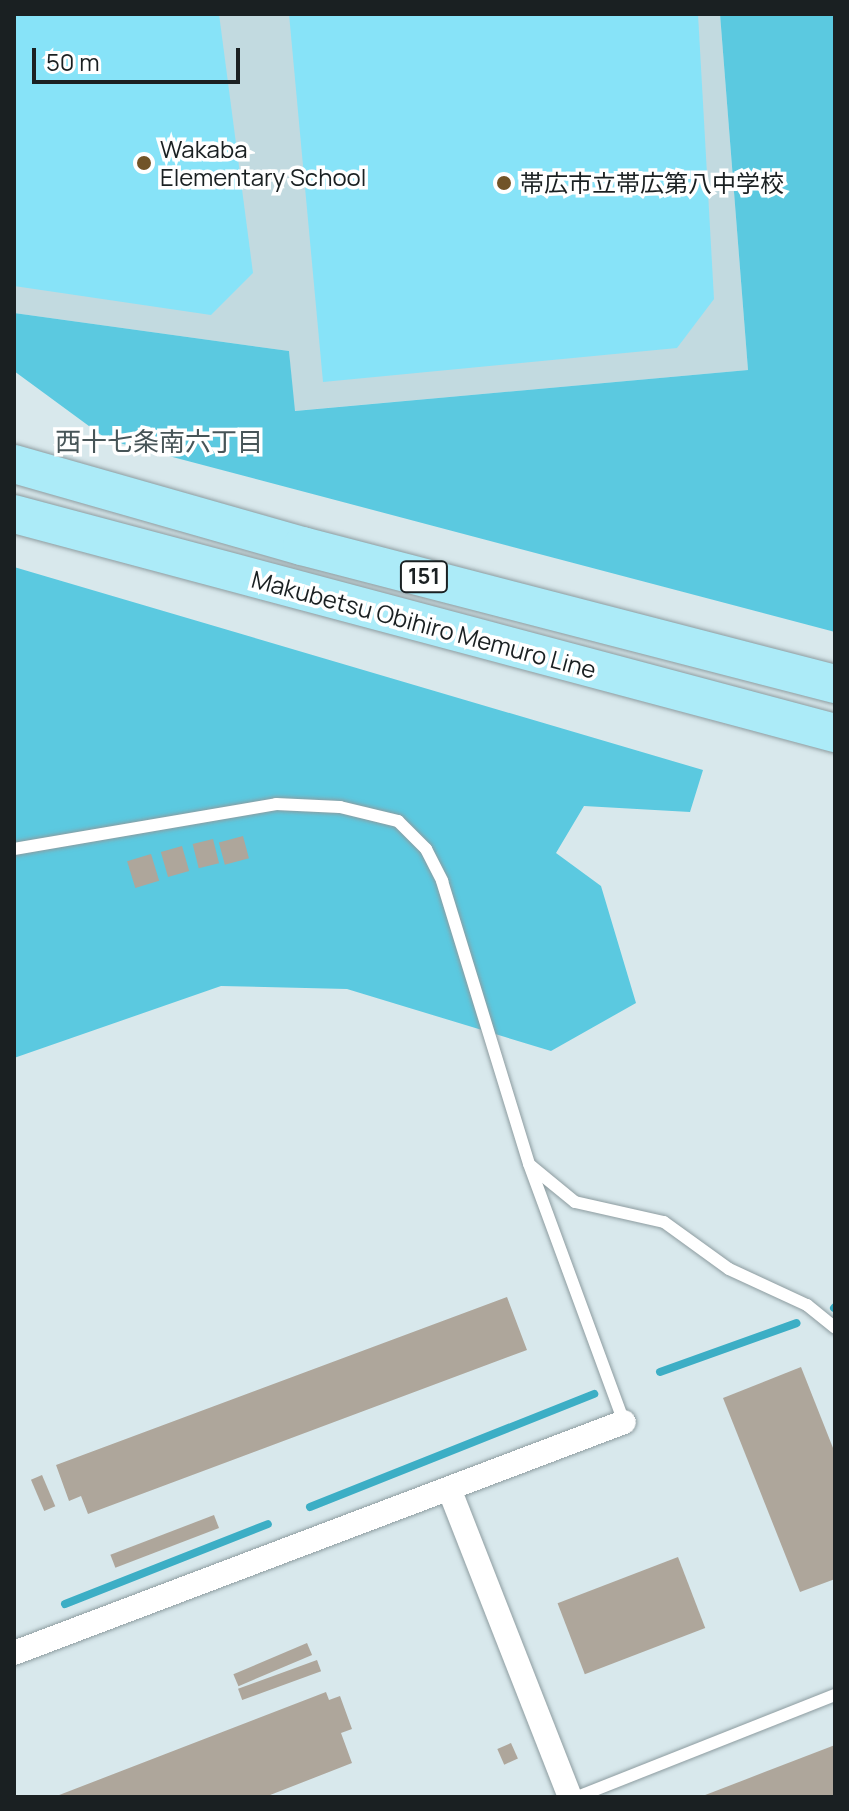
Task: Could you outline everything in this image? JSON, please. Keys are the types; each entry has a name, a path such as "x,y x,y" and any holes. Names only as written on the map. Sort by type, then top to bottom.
{"main road":[{"name":"Makubetsu Obihiro Memuro Line","path":"14,464 302,546 835,684"},
{"name":"Makubetsu Obihiro Memuro Line","path":"14,514 835,733"}],"street":[{"path":"14,1653 450,1491 624,1422"},
{"path":"450,1491 570,1797"}],"lane":[{"path":"14,849 276,804 340,807 398,821 426,849 442,881 529,1164 624,1422"},
{"path":"529,1164 575,1202 664,1222 729,1269 807,1305 835,1328"},
{"path":"577,1797 835,1695"}],"shaded area":[{"name":"帯広市立帯広第八中学校","path":"14,14 720,14 748,370 294,411 289,351 14,313"},
{"name":"Wakaba Elementary School","path":"14,14 219,14 253,273 211,315 14,286"},
{"name":"帯広市立帯広第八中学校","path":"289,14 698,14 714,299 677,348 323,382"},
{"path":"720,14 835,14 835,632 108,440 14,371 14,313 289,351 295,411 748,370"},
{"path":"14,567 703,770 690,812 584,806 556,853 601,886 636,1003 551,1051 347,989 221,986 14,1058"}],"building":[{"path":"243,836 249,858 225,865 219,842"},
{"path":"213,839 219,863 199,868 193,844"},
{"path":"182,846 189,871 168,877 161,852"},
{"path":"151,854 159,881 135,888 127,861"},
{"path":"507,1297 527,1350 88,1514 81,1496 69,1501 56,1465"},
{"path":"801,1367 835,1453 835,1579 800,1592 723,1398"},
{"path":"42,1475 55,1506 44,1511 31,1480"},
{"path":"214,1515 219,1528 115,1568 110,1555"},
{"path":"678,1557 705,1628 585,1674 558,1603"},
{"path":"307,1643 312,1655 238,1686 233,1674"},
{"path":"317,1660 321,1671 242,1700 238,1689"},
{"path":"326,1692 329,1700 340,1696 352,1729 341,1733 352,1763 265,1797 54,1797"},
{"path":"511,1743 518,1759 504,1765 497,1749"},
{"path":"835,1745 835,1797 700,1797"}],"waterway":[{"path":"660,1372 797,1323"},
{"path":"310,1507 594,1394"},
{"path":"65,1604 268,1524"}],"place":[{"name":"Wakaba Elementary School","path":"144,163"},
{"name":"帯広市立帯広第八中学校","path":"504,183"}],"district":[{"name":"西十七条南六丁目","path":"159,442"}]}
